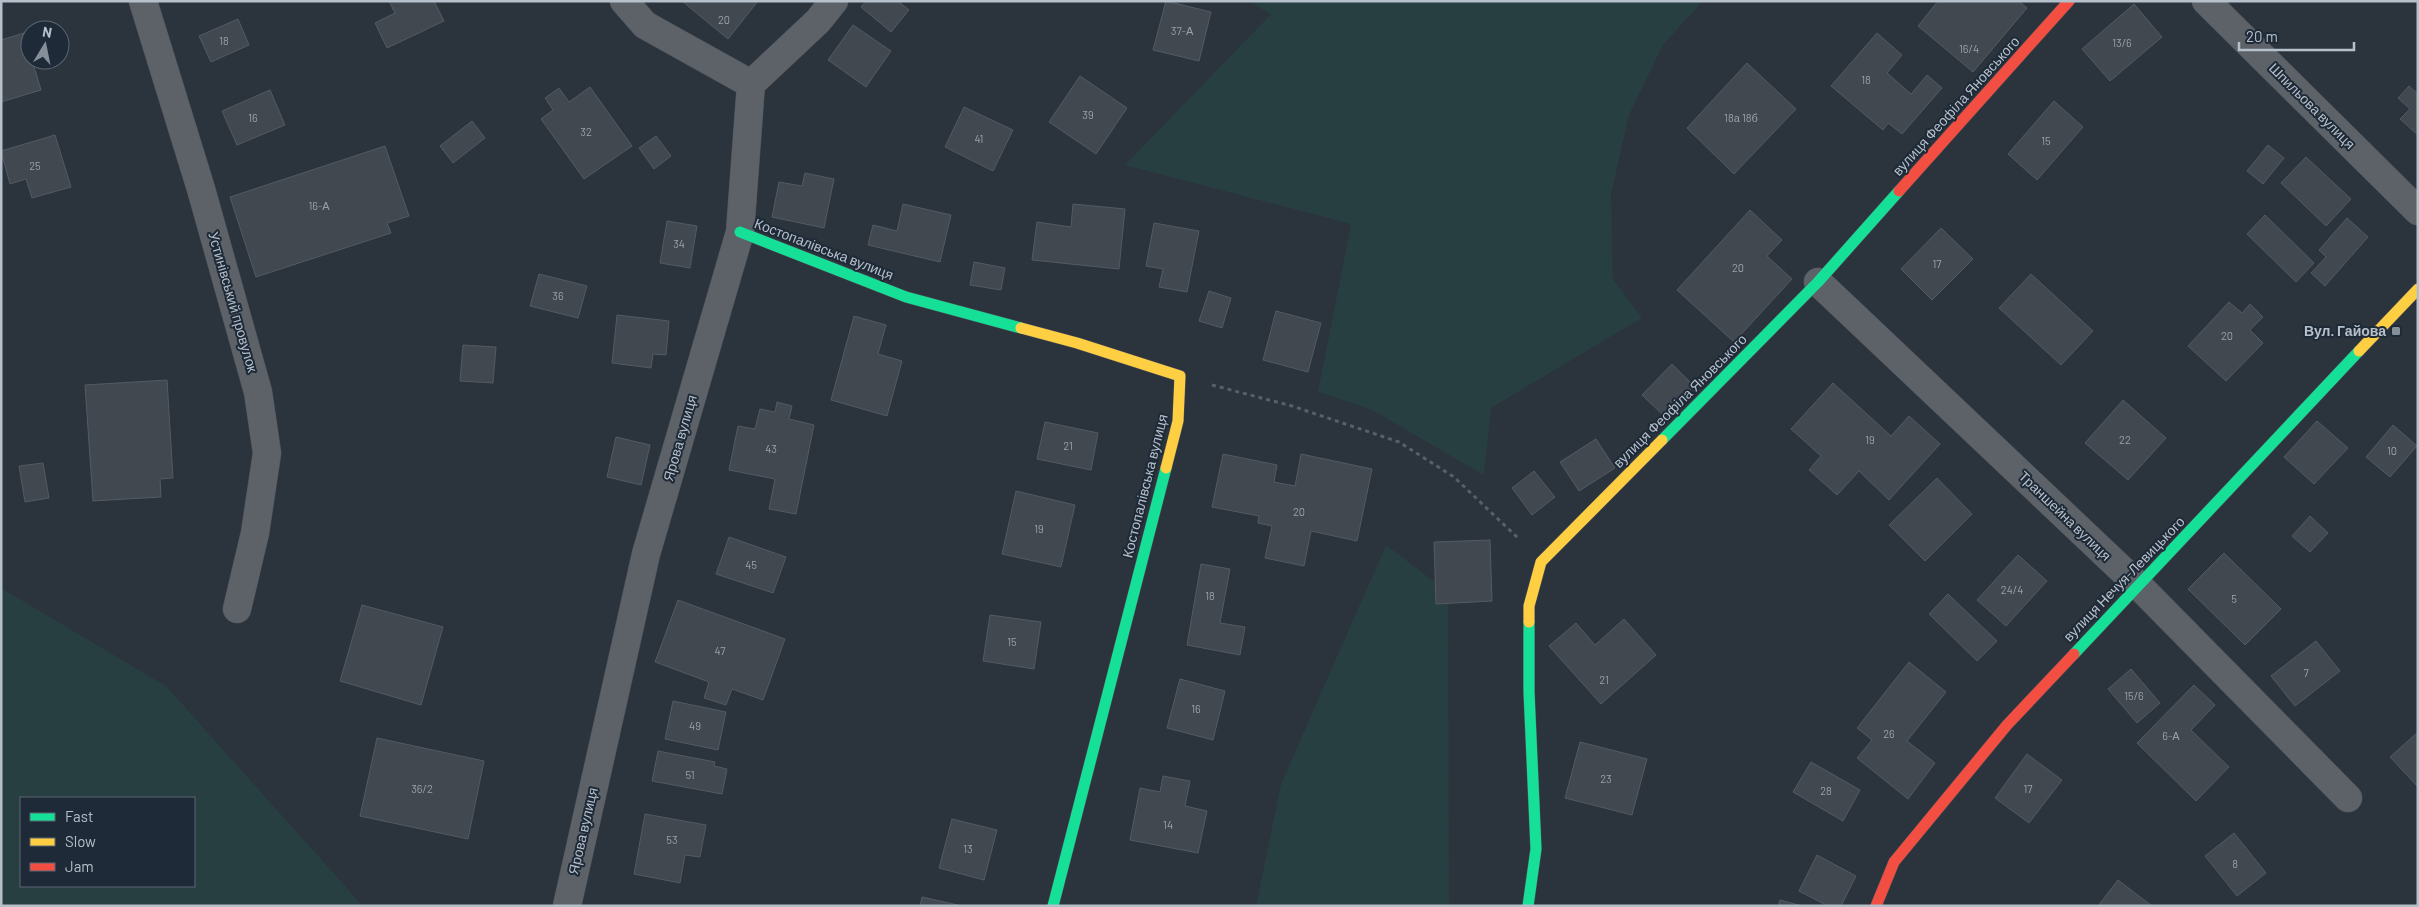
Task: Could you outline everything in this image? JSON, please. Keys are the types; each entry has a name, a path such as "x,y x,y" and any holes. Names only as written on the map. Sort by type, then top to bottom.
{"street":[{"name":"Устинівський провулок","path":"143,1 200,189 258,392 267,453 255,532 237,609"},
{"path":"624,1 645,25 751,84 818,21 834,1"},
{"name":"вулиця Феофіла Яновського","path":"1528,906 1536,850 1529,692 1529,606 1541,562 1818,282 2069,1"},
{"name":"Шпильова вулиця","path":"2206,1 2418,211"},
{"name":"Ярова вулиця","path":"567,906 646,554 740,232 751,84"},
{"name":"Костопалівська вулиця","path":"740,232 906,297 1077,343 1180,376 1178,421 1053,906"},
{"name":"Траншейна вулиця","path":"1818,282 2138,585 2348,798"},
{"name":"вулиця Нечуя-Левицького","path":"1876,906 1894,862 2007,725 2418,289"}],"path":[{"path":"1180,376 1292,406 1399,442 1454,477 1509,528"}],"green space":[{"path":"1248,1 1703,1 1663,45 1629,115 1611,195 1613,279 1642,318 1491,408 1484,475 1370,409 1318,392 1351,224 1125,165 1271,14"},
{"path":"1386,545 1448,592 1449,906 1256,906 1281,784"},
{"path":"1,588 166,686 363,906 1,906"}],"building":[{"path":"389,1 434,1 444,21 387,48 375,23 395,13"},
{"path":"682,1 758,1 728,39"},
{"path":"866,1 898,1 909,10 891,32 861,7"},
{"path":"1166,1 1211,12 1199,61 1153,50"},
{"path":"1938,1 2019,1 2027,8 1973,72 1918,26"},
{"path":"2134,4 2162,37 2110,81 2082,49"},
{"path":"238,19 249,45 211,62 199,36"},
{"path":"853,25 891,51 866,87 828,60"},
{"path":"1877,33 1902,55 1887,73 1911,94 1927,75 1942,88 1902,134 1888,123 1883,130 1831,86"},
{"path":"20,34 20,70 35,70 41,90 1,102 1,40"},
{"path":"1747,63 1796,109 1734,174 1687,128"},
{"path":"1080,76 1127,108 1096,154 1049,122"},
{"path":"2409,86 2418,94 2418,135 2400,119 2410,109 2398,98"},
{"path":"590,87 632,146 584,179 541,119 553,110 545,98 559,88 569,102"},
{"path":"270,90 285,125 237,145 222,111"},
{"path":"2054,101 2083,127 2037,180 2008,154"},
{"path":"964,107 1013,130 993,171 945,147"},
{"path":"472,121 485,138 453,163 440,146"},
{"path":"55,135 71,187 32,198 26,179 10,184 1,151"},
{"path":"656,136 671,156 654,169 639,148"},
{"path":"2268,145 2284,158 2263,184 2247,171"},
{"path":"385,146 409,216 387,223 391,233 256,277 230,197"},
{"path":"2306,157 2351,199 2326,226 2281,183"},
{"path":"805,173 834,179 824,228 772,217 779,182 802,186"},
{"path":"903,204 951,215 940,262 868,245 873,225 897,231"},
{"path":"1073,204 1125,209 1119,269 1032,260 1037,222 1071,227"},
{"path":"1750,210 1782,240 1767,256 1792,279 1734,342 1677,290"},
{"path":"2265,215 2314,263 2296,282 2247,234"},
{"path":"2347,218 2368,237 2325,286 2311,273 2326,257 2319,250"},
{"path":"667,221 697,226 690,268 660,263"},
{"path":"1154,223 1199,231 1187,292 1159,287 1163,269 1146,266"},
{"path":"1941,228 1973,259 1932,300 1901,269"},
{"path":"974,262 1005,268 1001,290 970,285"},
{"path":"539,274 587,286 578,318 530,306"},
{"path":"2031,274 2093,331 2061,365 1999,308"},
{"path":"1209,291 1231,298 1222,328 1199,321"},
{"path":"2229,302 2242,313 2250,304 2263,317 2250,330 2263,343 2226,381 2188,346"},
{"path":"1276,311 1321,323 1308,372 1263,360"},
{"path":"617,315 669,321 666,355 653,354 651,368 612,363"},
{"path":"854,316 886,325 878,354 902,361 887,416 831,400"},
{"path":"463,345 496,347 493,383 460,381"},
{"path":"1672,364 1694,386 1664,416 1642,395"},
{"path":"167,380 173,478 160,479 161,497 93,501 85,385"},
{"path":"1833,383 1891,436 1909,416 1940,444 1889,500 1859,471 1837,495 1809,470 1821,456 1791,429"},
{"path":"2123,400 2166,438 2128,480 2085,443"},
{"path":"777,402 792,406 789,419 814,425 796,514 769,509 775,479 729,470 738,426 755,429 760,409 775,412"},
{"path":"2317,421 2348,448 2314,484 2284,457"},
{"path":"1045,422 1098,433 1091,470 1037,459"},
{"path":"2393,425 2417,446 2390,477 2366,457"},
{"path":"616,437 650,445 641,485 607,477"},
{"path":"1596,439 1615,468 1579,491 1560,462"},
{"path":"1223,454 1277,465 1274,482 1295,486 1301,454 1372,469 1357,541 1311,531 1304,566 1265,558 1272,526 1258,523 1259,516 1212,507"},
{"path":"43,463 49,498 25,502 19,466"},
{"path":"1534,471 1555,497 1532,515 1512,488"},
{"path":"1937,478 1972,514 1925,561 1889,525"},
{"path":"1016,491 1075,505 1061,567 1002,554"},
{"path":"2310,516 2328,533 2310,552 2292,536"},
{"path":"729,537 786,557 773,593 716,574"},
{"path":"1490,540 1492,601 1436,604 1434,542"},
{"path":"2224,553 2281,609 2245,645 2188,589"},
{"path":"2018,555 2047,581 2006,626 1977,600"},
{"path":"1201,564 1230,569 1220,623 1245,627 1240,655 1187,645"},
{"path":"1948,594 1997,641 1977,661 1929,614"},
{"path":"678,600 785,639 763,700 732,689 726,705 704,698 709,682 655,662"},
{"path":"362,605 443,627 421,705 340,681"},
{"path":"990,615 1041,622 1034,669 983,661"},
{"path":"1624,619 1656,655 1601,704 1549,646 1576,623 1595,645"},
{"path":"2316,641 2340,671 2295,706 2271,676"},
{"path":"1909,662 1946,692 1907,741 1935,763 1908,799 1857,758 1872,740 1857,728"},
{"path":"2131,669 2160,703 2137,723 2108,689"},
{"path":"1180,679 1225,691 1213,740 1167,728"},
{"path":"2194,685 2215,705 2191,730 2229,767 2196,801 2137,743"},
{"path":"673,701 726,712 718,750 665,739"},
{"path":"2418,732 2418,787 2390,757"},
{"path":"377,738 484,761 468,839 360,816"},
{"path":"1580,742 1647,759 1632,815 1565,798"},
{"path":"658,751 715,762 714,766 727,769 722,794 652,781"},
{"path":"2027,754 2062,780 2029,823 1995,798"},
{"path":"1811,762 1860,790 1843,821 1793,792"},
{"path":"1163,776 1190,781 1185,806 1207,811 1198,853 1130,840 1140,788 1160,792"},
{"path":"645,814 706,825 700,857 685,855 680,883 634,874"},
{"path":"952,819 997,830 984,880 939,868"},
{"path":"2234,833 2266,873 2237,896 2205,856"},
{"path":"1817,855 1856,876 1841,906 1828,906 1799,891"},
{"path":"2118,880 2152,906 2098,906"},
{"path":"922,897 962,906 920,906"},
{"path":"1780,900 1802,906 1778,906"}],"traffic: fast":[{"path":"1662,440 1818,282 1899,191"},
{"path":"740,232 906,297 1021,328"},
{"path":"2074,654 2359,351"},
{"path":"1053,906 1166,468"},
{"path":"1528,906 1536,849 1529,692 1529,622"}],"traffic: slow":[{"path":"2359,351 2418,289"},
{"path":"1021,328 1077,343 1180,376 1178,421 1166,468"},
{"path":"1529,622 1529,606 1541,562 1662,440"}],"traffic: jam":[{"path":"1899,191 2069,1"},
{"path":"1876,906 1894,862 2007,725 2074,654"}],"place":[{"name":"Вул. Гайова","path":"2396,331"}]}
